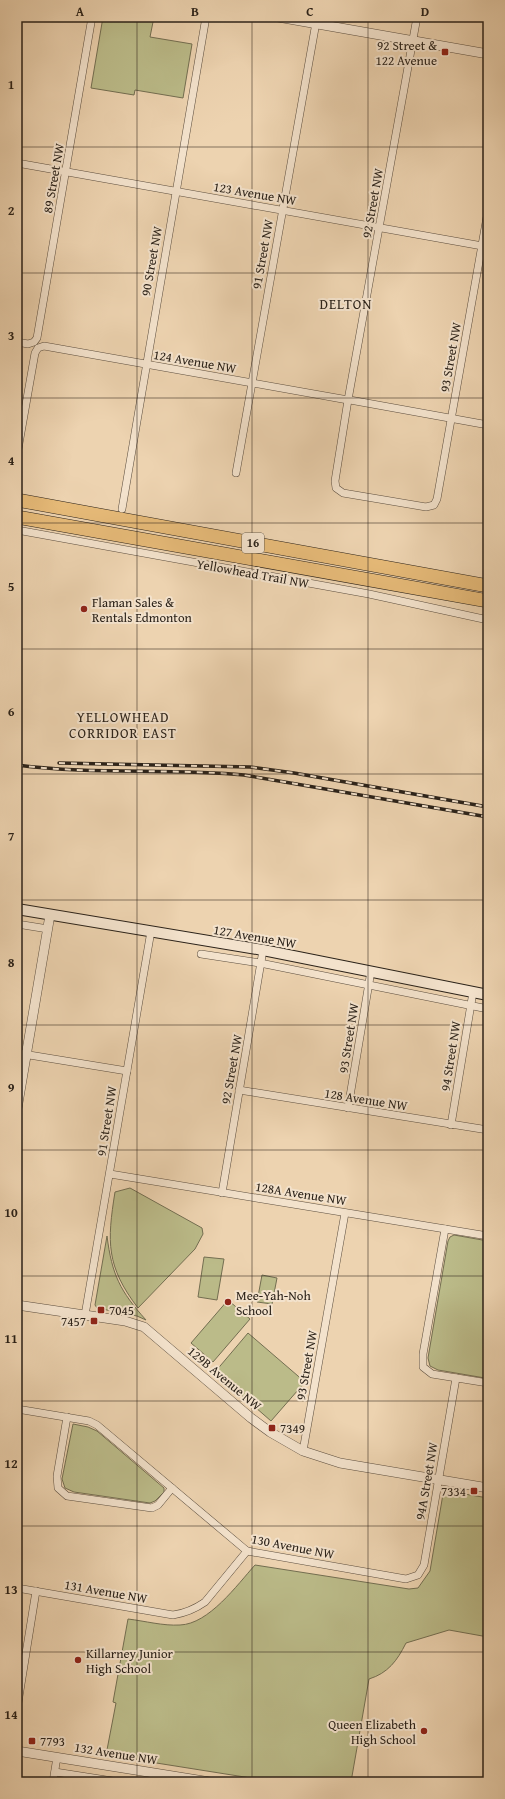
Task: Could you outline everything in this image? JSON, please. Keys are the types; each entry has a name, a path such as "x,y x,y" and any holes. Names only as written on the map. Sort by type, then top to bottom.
{"highway":[{"name":"16","path":"17,500 488,586"},
{"name":"Yellowhead Trail NW","path":"17,517 435,590 488,601"},
{"path":"435,590 488,607"}],"main road":[{"name":"127 Avenue NW","path":"17,909 263,950 488,995"}],"street":[{"name":"89 Street NW","path":"17,455 92,17"},
{"name":"90 Street NW","path":"122,509 206,17"},
{"path":"278,17 316,20 413,41 488,54"},
{"name":"92 Street NW","path":"417,17 335,481 336,488 343,493 426,507 434,505"},
{"name":"91 Street NW","path":"236,472 316,20"},
{"name":"123 Avenue NW","path":"17,163 485,246"},
{"name":"93 Street NW","path":"434,505 438,500 485,246 488,211"},
{"name":"124 Avenue NW","path":"17,342 488,425"},
{"name":"Yellowhead Trail NW","path":"17,530 368,594 488,620"},
{"path":"17,1109 22,1053 50,915"},
{"path":"17,924 48,929"},
{"name":"91 Street NW","path":"85,1315 150,932"},
{"name":"92 Street NW","path":"222,1192 263,950"},
{"name":"127 Avenue NW","path":"201,954 260,964 488,1009"},
{"name":"93 Street NW","path":"348,1108 370,971"},
{"name":"94 Street NW","path":"451,1124 473,992"},
{"path":"22,1053 127,1071"},
{"name":"128 Avenue NW","path":"239,1090 488,1130"},
{"name":"128A Avenue NW","path":"110,1174 487,1236"},
{"name":"93 Street NW","path":"303,1451 345,1213"},
{"path":"487,1236 488,1223"},
{"path":"445,1229 423,1354 423,1367 432,1374 488,1383"},
{"name":"129B Avenue NW","path":"17,1305 125,1321 144,1327 258,1423 286,1442 303,1451 340,1463 488,1488"},
{"name":"94A Street NW","path":"406,1579 418,1575 424,1565 456,1378"},
{"name":"130 Avenue NW","path":"17,1409 89,1421 98,1425 247,1551 406,1579"},
{"path":"67,1417 57,1476 58,1488 68,1496 152,1508 158,1505 172,1488"},
{"name":"131 Avenue NW","path":"17,1588 173,1614 190,1611 206,1602 247,1551"},
{"path":"17,1709 36,1591"},
{"name":"132 Avenue NW","path":"17,1751 210,1782"},
{"path":"53,1782 57,1757"},
{"path":"55,1772 119,1782"}],"green space":[{"path":"103,17 154,17 150,37 192,44 183,98 135,90 134,95 91,88"},
{"path":"130,1188 202,1228 203,1234 195,1249 138,1308 127,1293 120,1279 115,1266 110,1240 115,1192"},
{"path":"454,1235 488,1241 488,1376 485,1378 438,1370 430,1366 428,1358 448,1241 450,1237"},
{"path":"107,1236 112,1262 119,1282 137,1310 146,1320 137,1316 97,1308 95,1305"},
{"path":"204,1257 224,1259 217,1300 198,1297"},
{"path":"262,1275 277,1278 272,1304 257,1302"},
{"path":"228,1300 250,1319 213,1362 191,1343"},
{"path":"248,1333 305,1382 271,1421 215,1372"},
{"path":"73,1424 88,1427 97,1431 164,1488 164,1492 155,1501 150,1503 74,1492 65,1488 62,1479"},
{"path":"447,1491 488,1498 488,1637 449,1630 406,1643 395,1661 387,1670 369,1679 351,1782 276,1782 106,1755 116,1703 113,1702 128,1619 167,1625 191,1623 212,1611 222,1602 255,1565 409,1589 418,1588 430,1571 443,1494"}],"railway":[{"path":"59,763 250,767 294,773 488,807"},
{"path":"17,765 73,770 187,772 244,775 488,817"}],"place":[{"name":"92 Street & 122 Avenue","path":"445,52"},
{"name":"Flaman Sales & Rentals Edmonton","path":"84,609"},
{"name":"Mee-Yah-Noh School","path":"228,1302"},
{"name":"7045","path":"101,1310"},
{"name":"7457","path":"94,1321"},
{"name":"7349","path":"272,1428"},
{"name":"7334","path":"474,1491"},
{"name":"Killarney Junior High School","path":"78,1660"},
{"name":"Queen Elizabeth High School","path":"424,1731"},
{"name":"7793","path":"32,1741"}],"district":[{"name":"DELTON","path":"346,304"},
{"name":"YELLOWHEAD CORRIDOR EAST","path":"123,726"}]}
